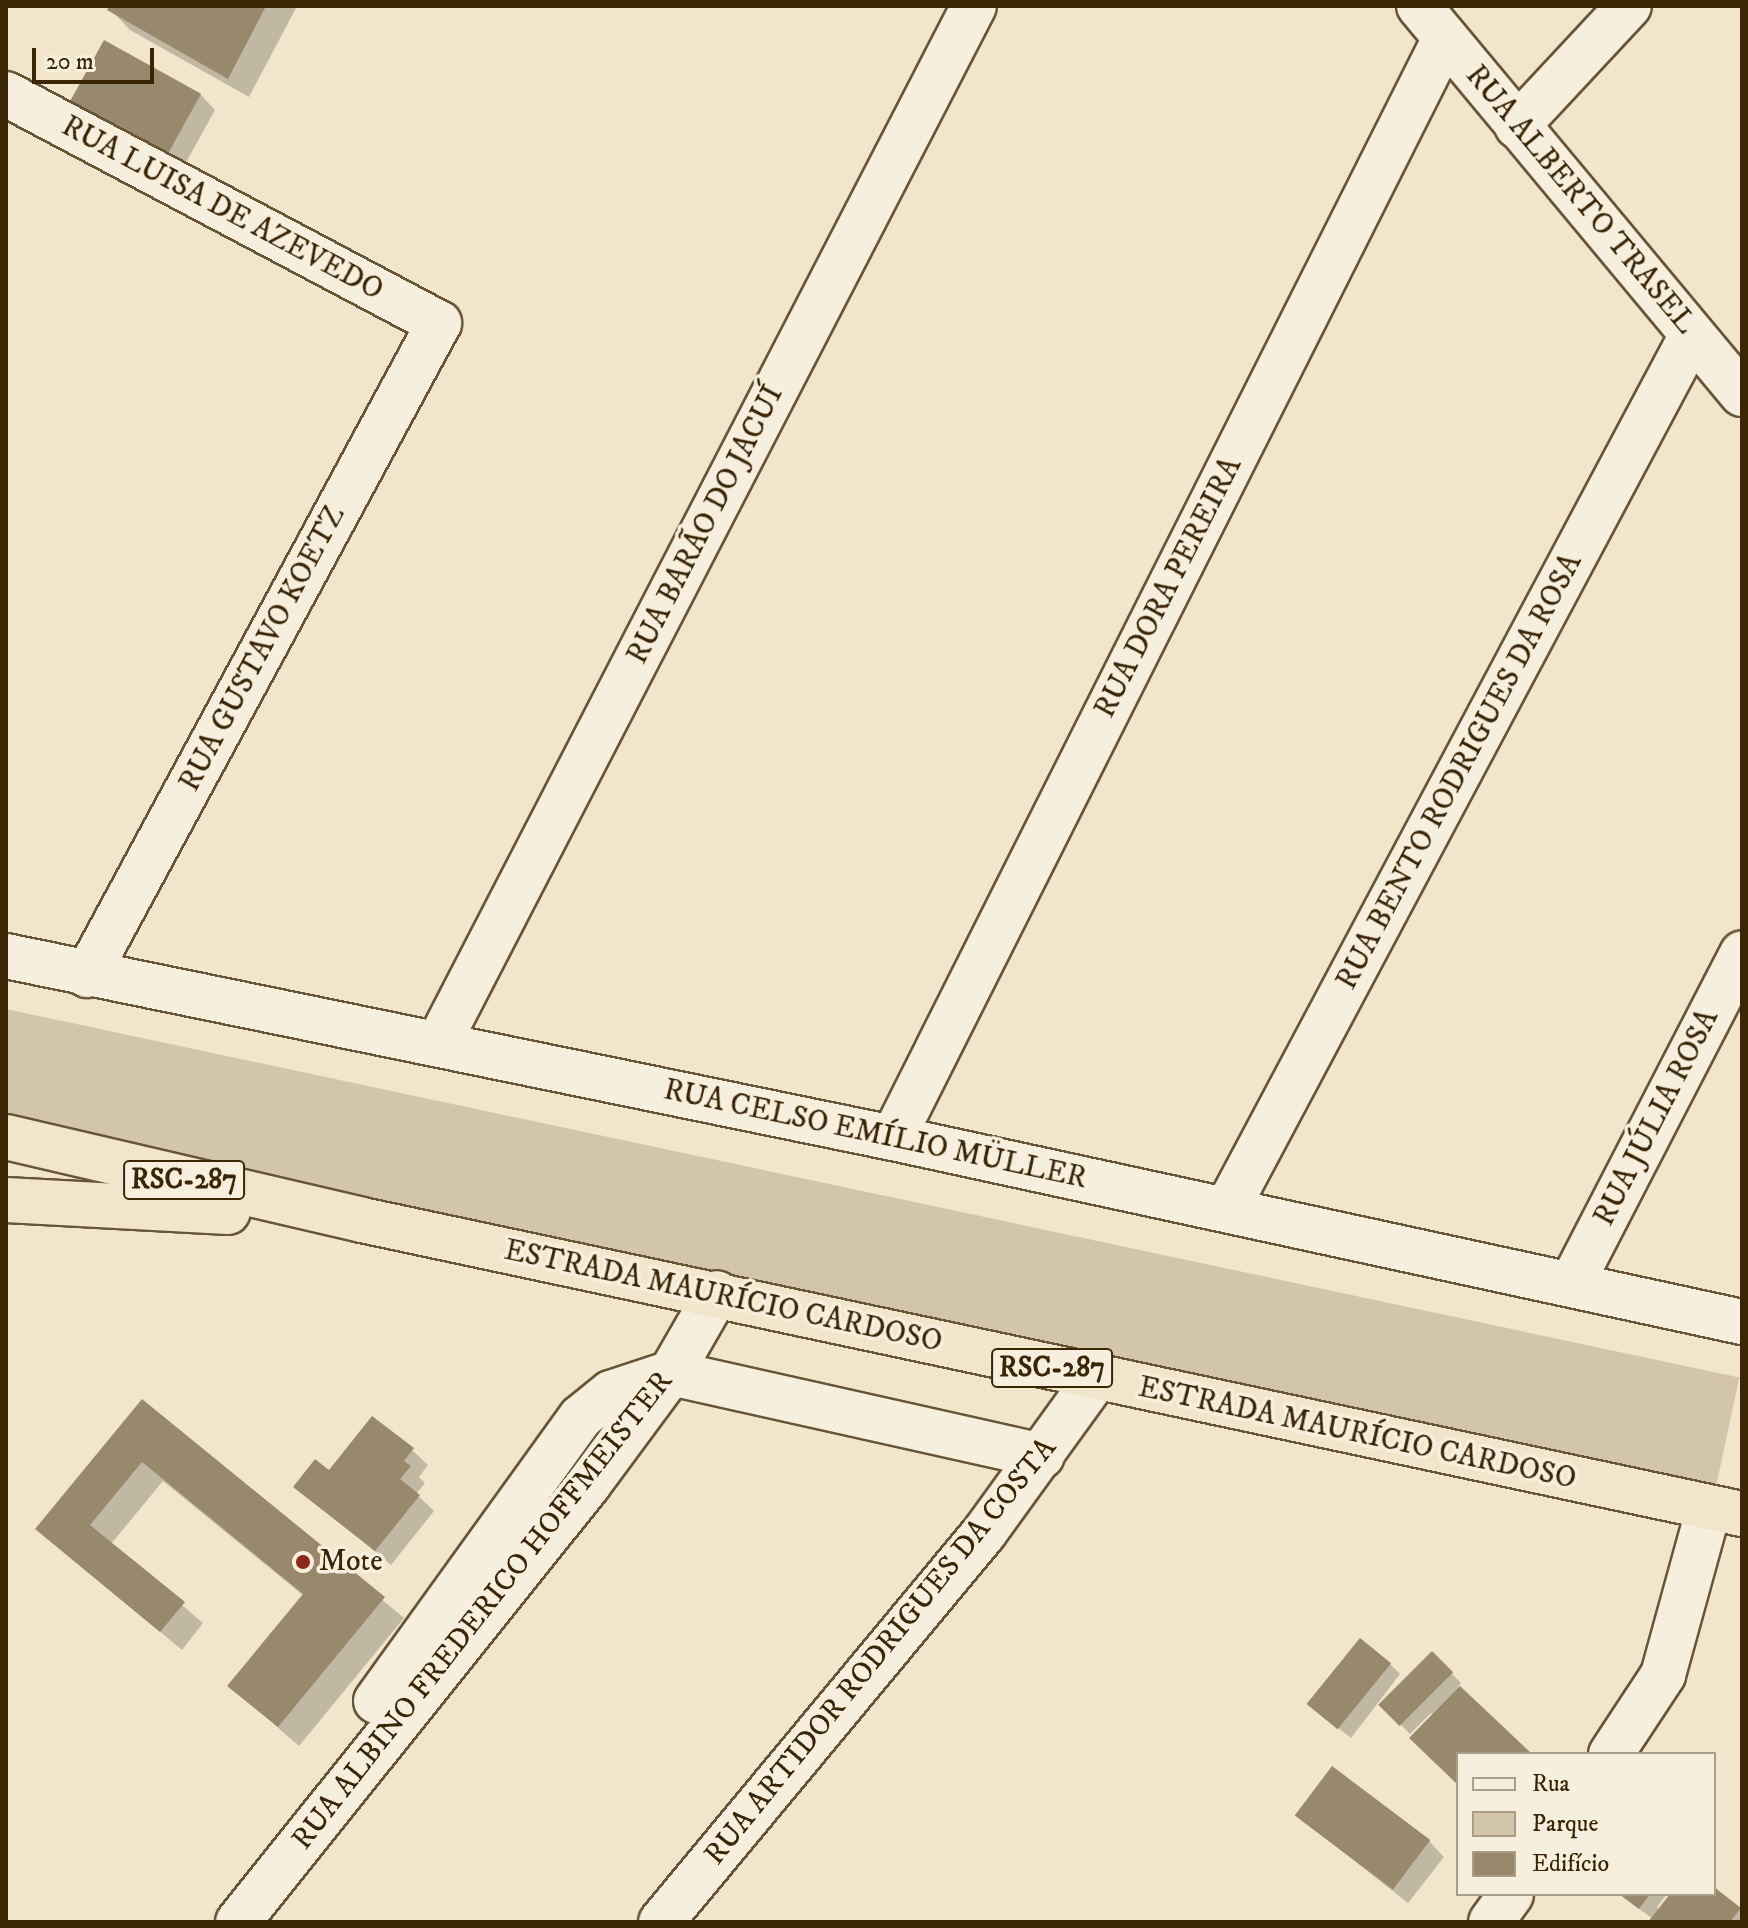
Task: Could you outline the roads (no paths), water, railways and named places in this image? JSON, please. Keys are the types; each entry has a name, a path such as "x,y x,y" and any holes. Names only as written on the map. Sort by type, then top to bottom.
{"highway":[{"name":"ESTRADA MAURÍCIO CARDOSO","path":"6,1137 362,1220 717,1293 1096,1378 1726,1511"},
{"name":"ESTRADA MAURÍCIO CARDOSO","path":"6,1200 362,1220"}],"street":[{"name":"RUA BARÃO DO JACUÍ","path":"438,1044 974,6"},
{"path":"1517,126 1629,6"},
{"name":"RUA ALBERTO TRASEL","path":"1432,22 1742,394"},
{"name":"RUA DORA PEREIRA","path":"893,1138 1432,22"},
{"name":"RUA LUISA DE AZEVEDO","path":"6,94 439,323"},
{"name":"RUA GUSTAVO KOETZ","path":"87,975 439,323"},
{"name":"RUA BENTO RODRIGUES DA ROSA","path":"1227,1209 1692,335"},
{"name":"RUA JÚLIA ROSA","path":"1572,1283 1742,953"},
{"name":"RUA CELSO EMÍLIO MÜLLER","path":"6,956 893,1138 1742,1322"},
{"name":"RUA ALBINO FREDERICO HOFFMEISTER","path":"238,1922 588,1485 671,1373 717,1293"},
{"path":"376,1701 581,1417 611,1393 671,1373 1042,1456"},
{"name":"RUA ARTIDOR RODRIGUES DA COSTA","path":"661,1922 984,1533 1096,1378"},
{"path":"1612,1752 1663,1675 1726,1511"},
{"path":"1491,1922 1510,1896"}],"place":[{"name":"Mote","path":"303,1562"}]}
